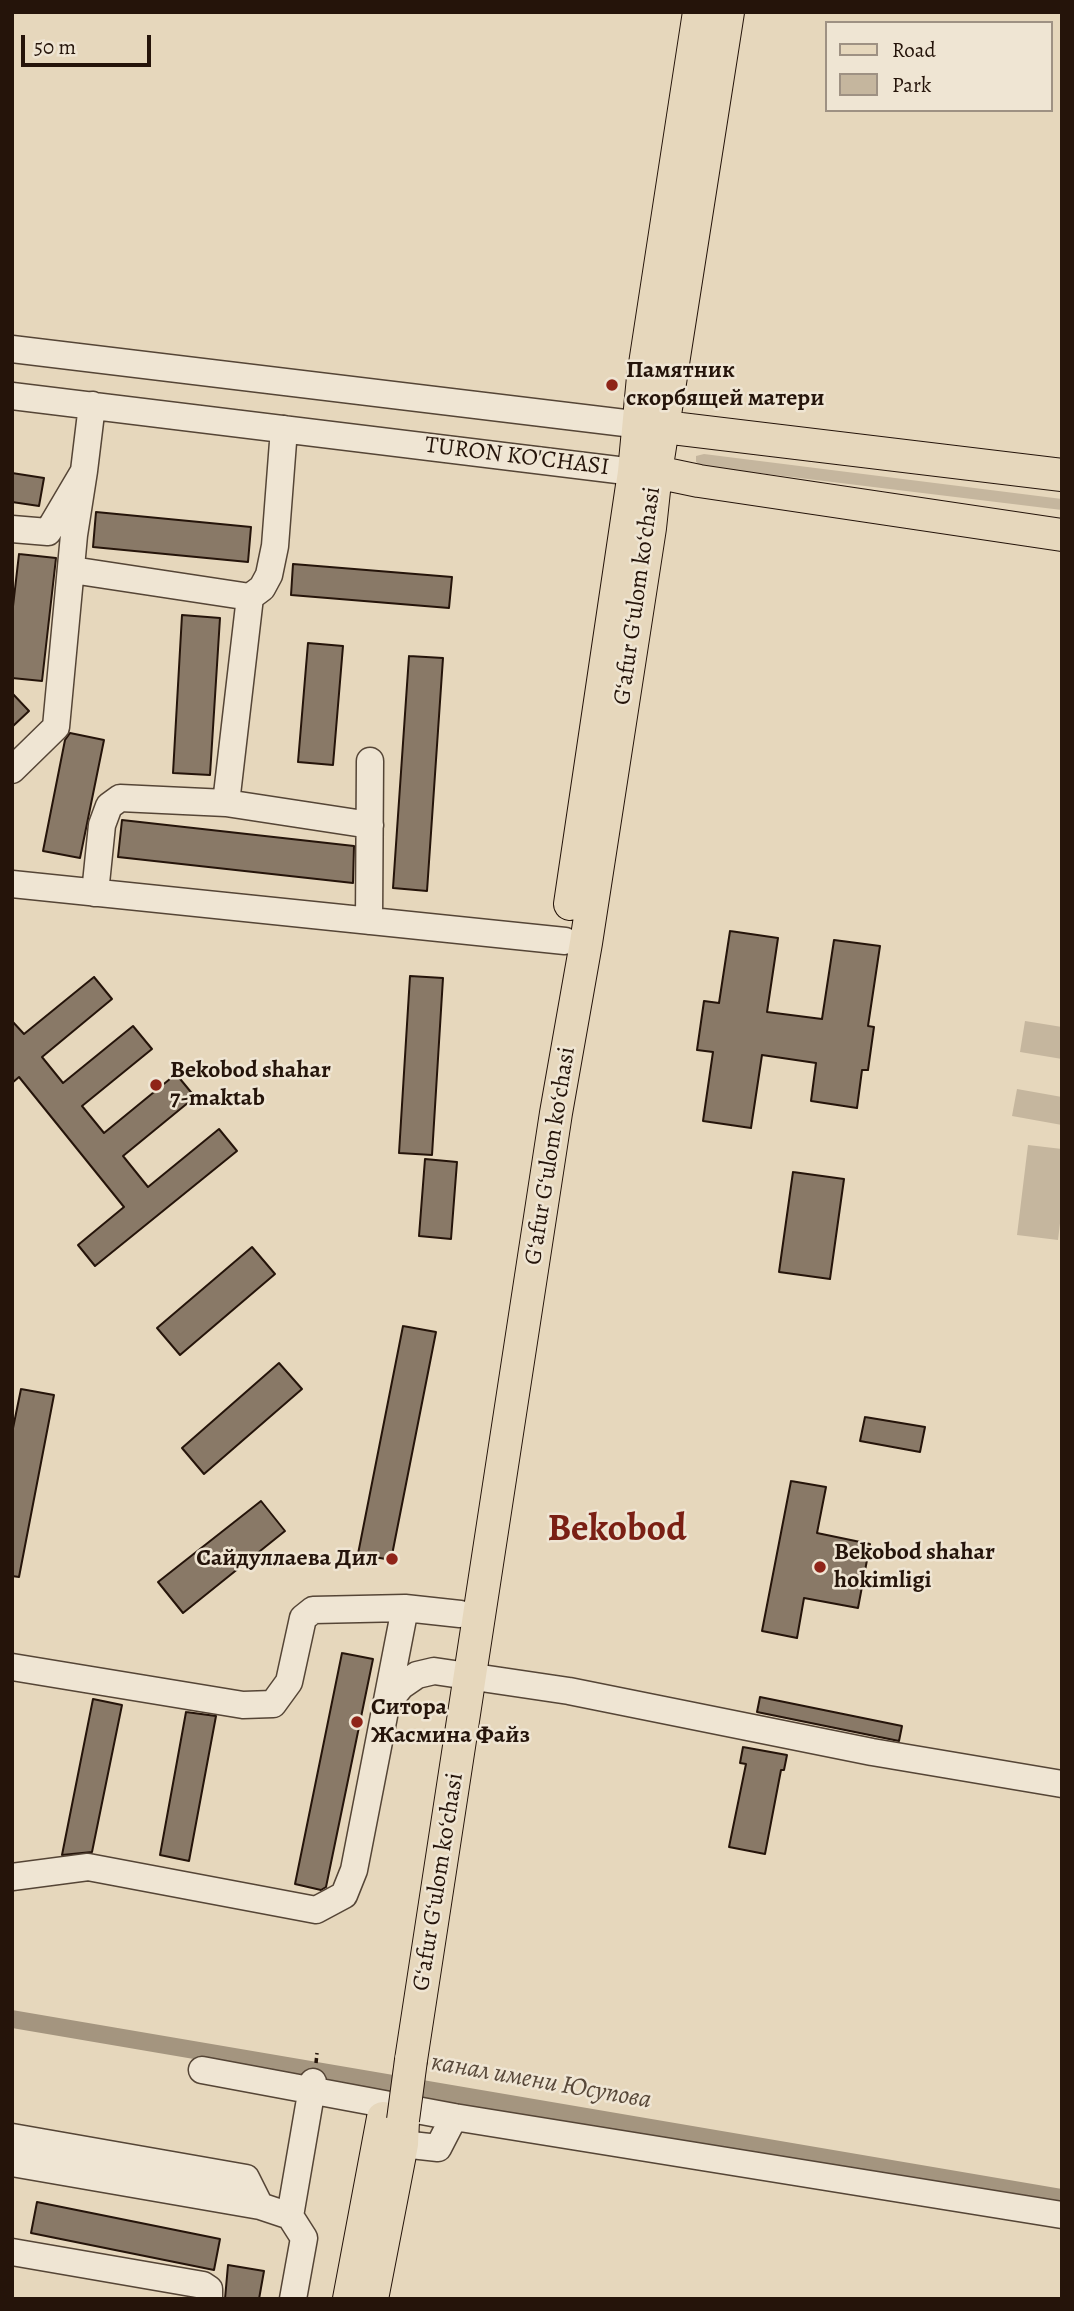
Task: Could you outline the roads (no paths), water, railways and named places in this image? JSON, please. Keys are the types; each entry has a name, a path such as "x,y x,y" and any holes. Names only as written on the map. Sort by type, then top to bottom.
{"main road":[{"name":"Gʻafur Gʻulom koʻchasi","path":"651,426 643,377 699,12"},
{"name":"Gʻafur Gʻulom koʻchasi","path":"372,2299 396,2127 401,2060 549,1111 565,941 651,426 728,12"},
{"name":"TURON KO'CHASI","path":"651,426 1062,475"},
{"name":"Gʻafur Gʻulom koʻchasi","path":"460,1675 460,1615 549,1111 588,929 648,542 645,472"},
{"name":"TURON KO'CHASI","path":"645,472 1062,535"},
{"name":"Gʻafur Gʻulom koʻchasi","path":"349,2299 396,2127"}],"street":[{"name":"TURON KO'CHASI","path":"12,349 651,426"},
{"name":"TURON KO'CHASI","path":"12,396 645,472"},
{"path":"12,770 56,727 75,534 92,405"},
{"path":"72,570 250,597 262,588 269,575 275,546 284,429"},
{"path":"12,529 48,532 84,471"},
{"path":"226,803 250,597"},
{"path":"369,920 370,761"},
{"path":"95,892 103,825 109,807 120,798 226,803 370,825"},
{"path":"12,884 565,941"},
{"path":"12,1877 88,1867 316,1910 344,1895 354,1870 405,1608"},
{"path":"12,1667 243,1705 273,1704 289,1682 303,1618 313,1610 405,1608 460,1615"},
{"path":"388,1702 401,1686 418,1675 434,1671 569,1691 872,1752 1062,1784"},
{"path":"202,2070 312,2086 454,2117 1062,2215"},
{"path":"290,2216 312,2086"},
{"path":"396,2127 438,2148 454,2117"},
{"path":"12,2137 246,2178 260,2206"},
{"path":"12,2164 260,2206 290,2216 304,2238 293,2299"},
{"path":"12,2252 204,2285 209,2289 209,2299"}],"waterway":[{"name":"канал имени Юсупова","path":"12,2019 1062,2198"}],"place":[{"name":"Памятник скорбящей матери","path":"612,385"},
{"name":"Bekobod shahar 7-maktab","path":"156,1085"},
{"name":"Сайдуллаева Дил","path":"392,1559"},
{"name":"Bekobod shahar hokimligi","path":"820,1567"},
{"name":"Ситора Жасмина Файз","path":"357,1722"}],"district":[{"name":"Bekobod","path":"617,1531"}]}
